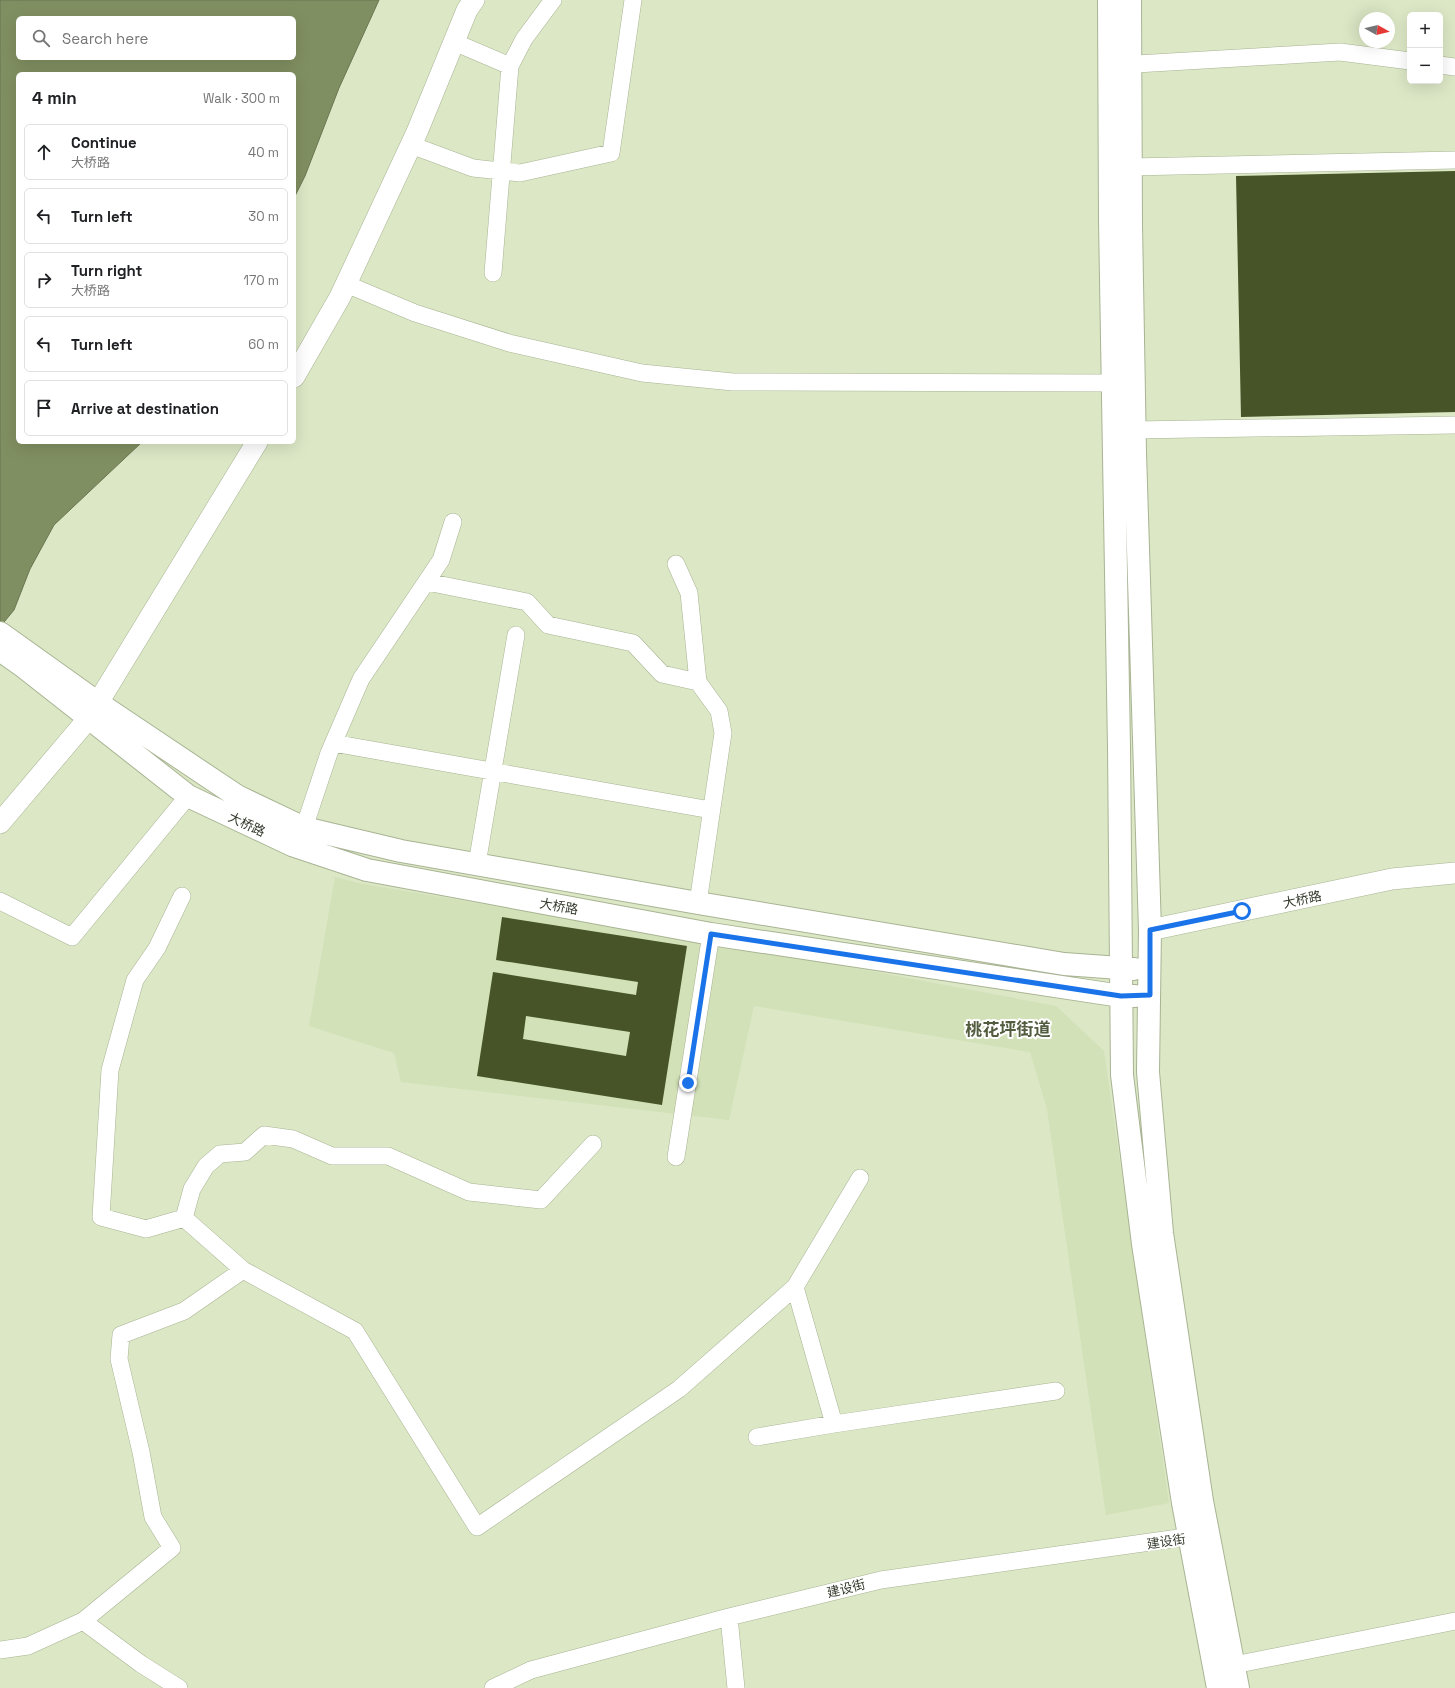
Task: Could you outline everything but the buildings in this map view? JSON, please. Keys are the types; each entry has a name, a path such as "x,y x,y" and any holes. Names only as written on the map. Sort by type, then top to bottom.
{"main road":[{"path":"1109,0 1119,65 1130,167 1123,381 1119,740 1122,1075 1143,1244 1182,1495 1199,1535 1234,1665 1238,1688"},
{"path":"1130,0 1119,65 1110,222 1123,381 1134,430 1150,930 1148,1072 1162,1233 1202,1501 1199,1535 1218,1688"},
{"path":"0,633 28,661"},
{"path":"0,650 28,661"},
{"name":"大桥路","path":"28,661 93,711 188,796 292,845 367,870 711,934 1121,996 1150,995"},
{"path":"93,711 237,796 304,828 401,851 698,903 1064,964 1121,969 1150,969"}],"street":[{"path":"296,374 346,284 410,145 467,10 474,0"},
{"path":"493,273 500,171 510,66 524,39 553,0"},
{"path":"410,145 473,168 520,173 611,153 633,0"},
{"path":"454,42 510,66"},
{"path":"1119,65 1340,52 1407,61"},
{"path":"1443,65 1455,67"},
{"path":"1130,167 1455,160"},
{"path":"346,284 415,313 509,343 642,372 733,382 1123,381"},
{"path":"1134,430 1455,425"},
{"path":"0,823 93,711 256,444"},
{"path":"304,828 333,743 362,679 393,630 441,560 453,522"},
{"path":"676,564 688,593 698,682 719,711 723,733 698,903"},
{"path":"427,582 526,602 548,625 633,643 662,674 698,682"},
{"path":"477,864 516,635"},
{"path":"333,743 711,810"},
{"path":"0,901 72,937 188,796"},
{"name":"大桥路","path":"1150,930 1392,879 1455,873"},
{"path":"182,896 157,948 135,980 110,1070 101,1217 146,1229 184,1218"},
{"path":"676,1157 711,934"},
{"path":"184,1218 192,1189 206,1166 220,1154 245,1152 264,1135 293,1139 332,1156 388,1156 469,1192 541,1200 593,1144"},
{"path":"184,1218 243,1270 354,1331 477,1527 679,1389 795,1287 860,1178"},
{"path":"0,1650 28,1646 83,1621 172,1548 153,1516 141,1452 119,1359 121,1335 184,1311 243,1270"},
{"path":"795,1287 834,1424"},
{"path":"757,1437 1056,1391"},
{"name":"建设街","path":"493,1688 531,1670 729,1617 881,1580 1199,1535"},
{"path":"729,1617 736,1688"},
{"path":"83,1621 141,1664 179,1688"},
{"path":"1234,1665 1455,1621"}],"shaded area":[{"path":"0,0 379,0 339,88 305,176 296,194 296,72 16,72 16,444 140,444 54,525 30,569 14,610 0,627"},
{"path":"335,877 358,883 801,958 1056,1006 1104,1051 1169,1503 1106,1515 1047,1109 1030,1052 754,1006 729,1120 401,1082 394,1053 309,1026"}],"district":[{"name":"桃花坪街道","path":"1008,1029"}],"route":[{"path":"688,1083 711,934 1121,996 1150,995 1150,930 1242,911"}]}
